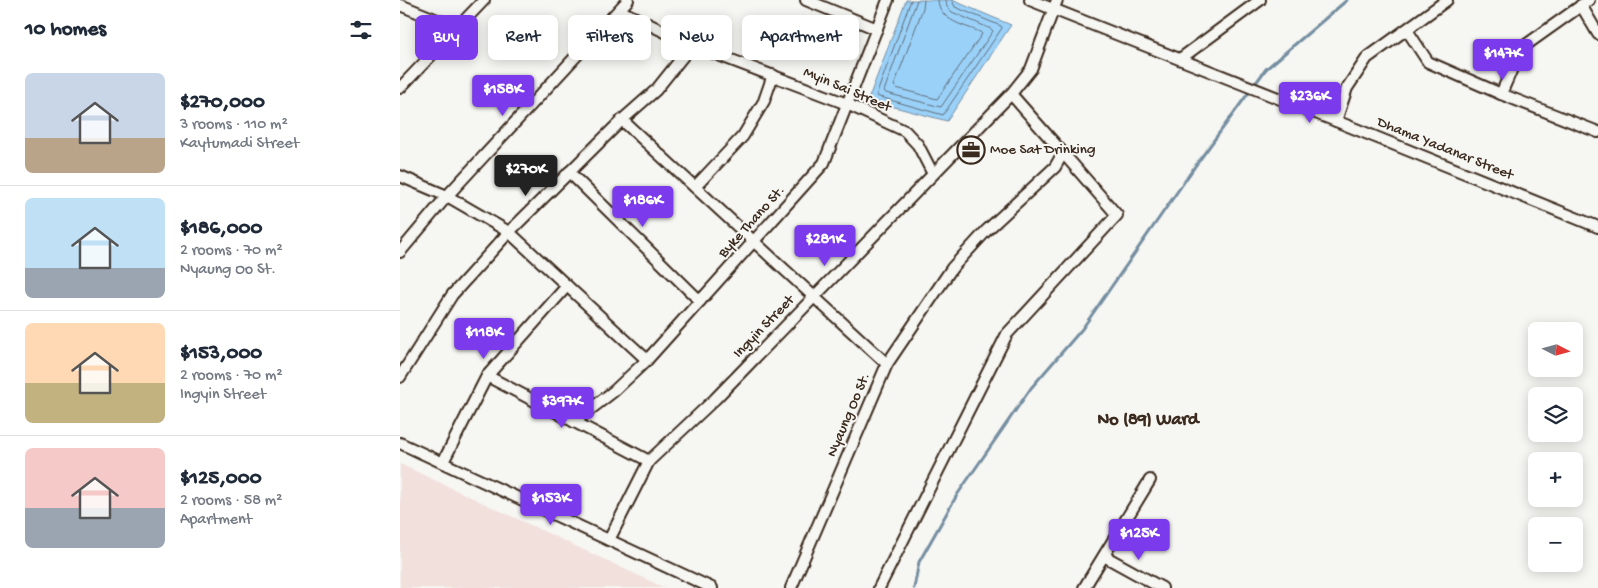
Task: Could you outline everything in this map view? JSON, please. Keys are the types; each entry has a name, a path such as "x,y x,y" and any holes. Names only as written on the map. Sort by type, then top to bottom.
{"street":[{"path":"470,15 484,0"},
{"path":"400,252 447,196 628,0"},
{"path":"806,0 877,29"},
{"name":"Byke Thano St.","path":"574,422 614,391 647,360 824,163 888,0"},
{"name":"Dhama Yadanar Street","path":"1030,0 1055,4 1180,59 1598,227"},
{"path":"1180,59 1260,0"},
{"path":"1336,121 1347,88 1367,58 1447,0"},
{"path":"1501,94 1512,66 1524,47 1585,3 1598,34"},
{"name":"Ingyin Street","path":"609,540 649,461 715,399 1011,94 1031,69 1055,4"},
{"path":"400,5 425,15"},
{"name":"Myin Sai Street","path":"619,10 661,30"},
{"path":"1406,30 1428,62 1501,94 1598,132"},
{"path":"400,88 427,60"},
{"path":"400,377 452,295 509,232 622,120 656,90 680,60"},
{"name":"Myin Sai Street","path":"731,60 848,104 905,131 918,145 933,174"},
{"path":"695,187 742,136 764,101 773,76"},
{"path":"880,588 1007,334 1118,215 1011,94"},
{"name":"Nyaung Oo St.","path":"622,120 887,364 791,588"},
{"path":"887,364 952,268 986,231 1055,167 1063,153"},
{"path":"569,172 700,302"},
{"path":"400,176 447,196 509,232 647,360"},
{"path":"442,462 487,376 567,286"},
{"path":"487,376 649,461"},
{"path":"400,443 712,588"},
{"path":"1084,588 1150,480"},
{"path":"1104,556 1162,588"}],"shaded area":[{"path":"400,464 665,588 400,588"}],"water":[{"path":"906,0 952,0 1011,25 947,121 868,100"}],"waterway":[{"path":"914,588 919,562 957,495 1031,388 1082,329 1198,162 1266,69 1347,0"}],"place":[{"name":"Moe Sat Drinking","path":"971,150"}],"district":[{"name":"No (89) Ward","path":"1148,420"}]}
